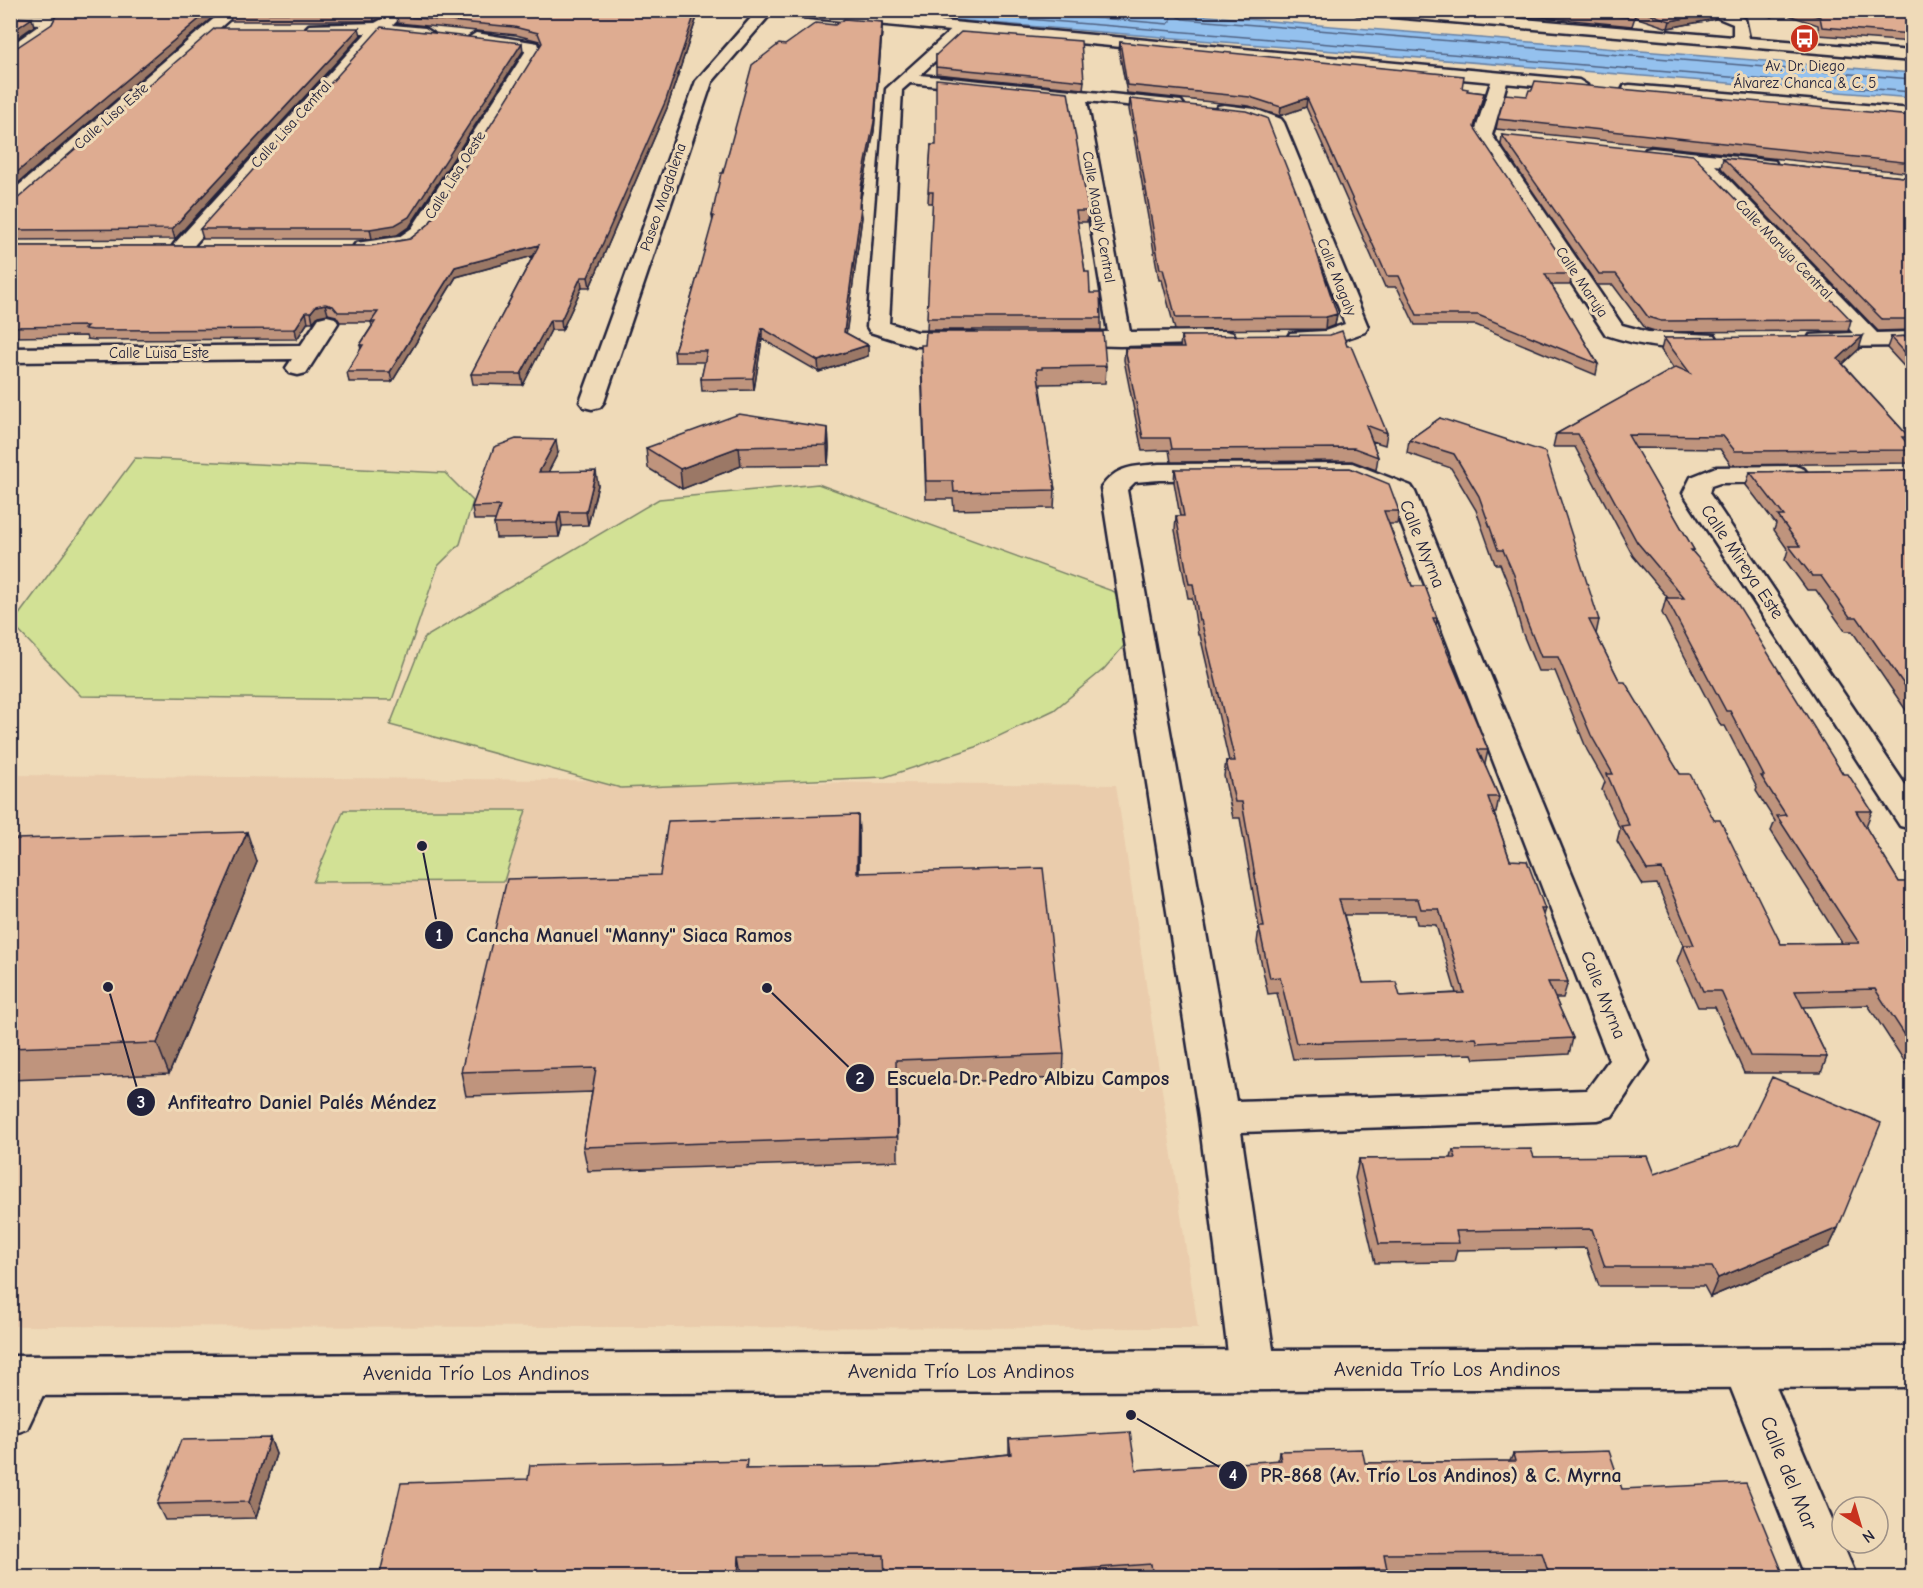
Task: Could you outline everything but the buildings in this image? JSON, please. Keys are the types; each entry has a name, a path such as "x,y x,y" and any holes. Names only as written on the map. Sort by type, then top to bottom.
{"street":[{"name":"Calle Lisa Este","path":"10,203 233,10"},
{"name":"Calle Lisa Central","path":"182,247 378,28 408,10"},
{"path":"768,10 1595,87"},
{"name":"Paseo Magdalena","path":"592,402 704,81 768,10"},
{"path":"1358,10 1912,56"},
{"path":"1706,10 1740,22 1741,42"},
{"path":"10,18 50,20 48,27 10,54"},
{"path":"211,28 235,28"},
{"path":"294,28 378,28"},
{"name":"Calle Lisa Oeste","path":"348,247 372,247 404,242 419,232 533,52 532,46 515,42 378,28"},
{"path":"962,28 894,89 879,327 915,339 995,339"},
{"name":"Calle Magaly","path":"905,78 1249,113 1275,123 1358,327 1328,338 1282,338"},
{"path":"1500,79 1483,135 1507,138"},
{"path":"1618,89 1912,114"},
{"name":"Calle Magaly Central","path":"1078,96 1120,339"},
{"name":"Calle Maruja","path":"1483,135 1614,330 1630,336 1658,341 1729,340"},
{"path":"1638,152 1788,167"},
{"name":"Calle Maruja Central","path":"1698,158 1871,339"},
{"path":"159,247 206,247"},
{"name":"Calle Luisa Este","path":"20,355 303,360 327,323"},
{"path":"1040,339 1247,338"},
{"path":"1800,340 1912,339"},
{"path":"10,374 20,355"},
{"name":"Calle Myrna","path":"1219,1117 1598,1105 1629,1060 1401,492 1352,471 1159,472 1128,475 1114,488 1219,1117 1254,1370"},
{"name":"Calle Mireya Este","path":"1820,474 1716,475 1700,482 1696,493 1912,819"},
{"name":"Calle del Mar","path":"1746,1368 1832,1578"},
{"name":"Avenida Trío Los Andinos","path":"16,1388 1254,1370 1912,1368"}],"shaded area":[{"path":"11,775 1116,785 1198,1328 11,1326"}],"green space":[{"path":"135,458 445,473 473,501 460,544 438,566 392,700 81,696 12,624"},
{"path":"818,484 1115,592 1128,641 1104,669 1054,710 976,747 885,777 621,788 390,725 424,638 659,499"},
{"path":"344,810 526,810 504,881 313,882"}],"water":[{"path":"844,11 1147,11 1912,73 1912,98"}],"place":[{"name":"Av. Dr. Diego Álvarez Chanca & C. 5","path":"1805,39"},
{"name":"Cancha Manuel \"Manny\" Siaca Ramos","path":"422,846"},
{"name":"Anfiteatro Daniel Palés Méndez","path":"108,987"},
{"name":"Escuela Dr. Pedro Albizu Campos","path":"767,988"},
{"name":"PR-868 (Av. Trío Los Andinos) & C. Myrna","path":"1131,1415"}]}
